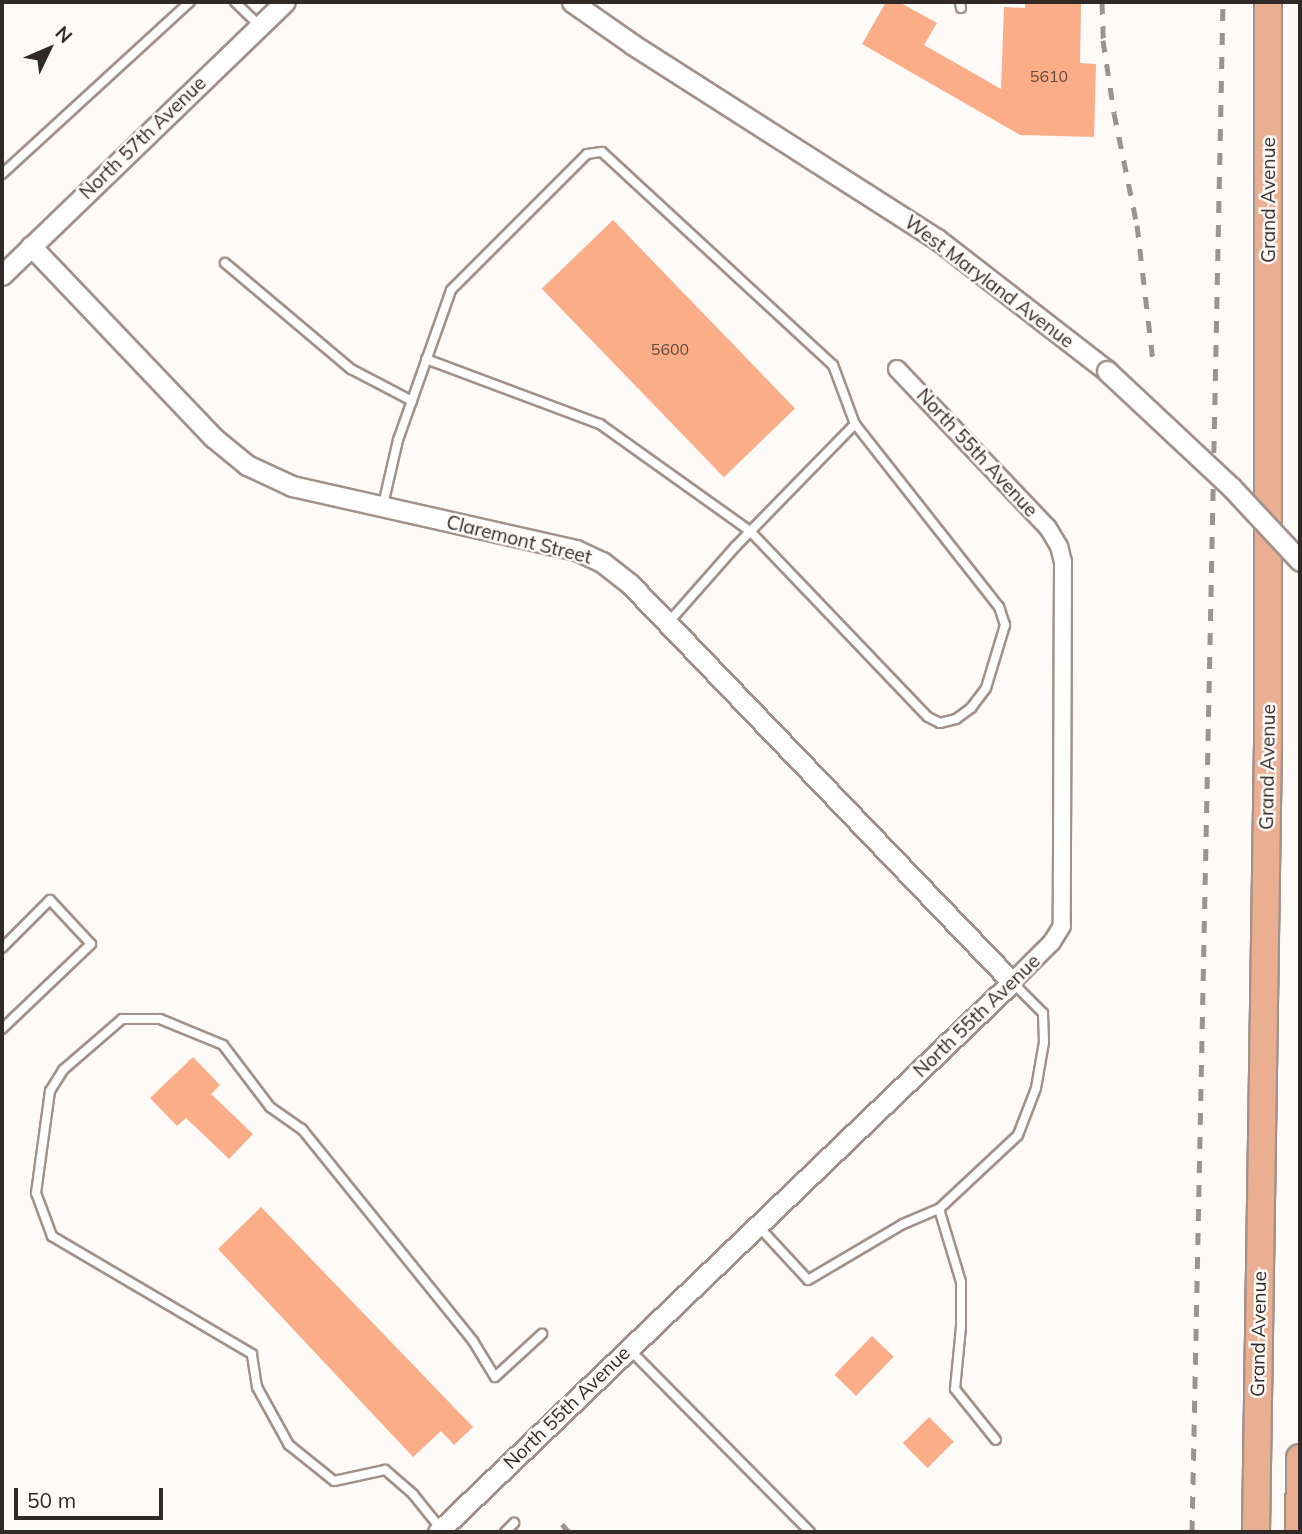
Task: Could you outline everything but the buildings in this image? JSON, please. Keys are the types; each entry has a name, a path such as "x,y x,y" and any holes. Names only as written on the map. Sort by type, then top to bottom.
{"highway":[{"name":"Grand Avenue","path":"1256,1532 1268,746 1268,2"},
{"path":"1299,1532 1300,1458"},
{"path":"1257,1493 1274,1515 1274,1532"}],"street":[{"name":"North 57th Avenue","path":"2,275 285,2"},
{"name":"West Maryland Avenue","path":"572,2 632,44 949,247 1107,371 1231,487 1300,561"},
{"name":"Claremont Street","path":"31,246 214,438 247,465 292,486 576,550 602,562 630,584 1012,982"},
{"name":"North 55th Avenue","path":"440,1531 1012,982 1052,942 1062,926 1063,562 1059,546 1048,528 897,369"}],"lane":[{"path":"2,174 190,2"},
{"path":"235,2 260,26"},
{"path":"382,507 398,440 426,359 451,290 587,153 602,152 833,365 855,424 999,607 1005,625 986,688 971,708 956,719 940,723 928,717 750,531 600,424 426,359"},
{"path":"225,263 351,369 412,401"},
{"path":"667,624 750,531 855,424"},
{"path":"2,948 50,900 91,944 2,1029"},
{"path":"759,1227 808,1280 903,1224 939,1209 1018,1135 1036,1088 1044,1042 1043,1013 1012,982"},
{"path":"440,1531 412,1494 385,1470 334,1481 289,1446 257,1387 252,1354 52,1236 36,1193 50,1091 62,1070 122,1019 160,1019 223,1045 270,1107 302,1129 473,1341 495,1377 542,1334"},
{"path":"939,1209 961,1282 961,1327 955,1388 996,1440"},
{"path":"629,1349 810,1532"},
{"path":"505,1532 514,1523"}],"railway":[{"path":"1102,2 1103,40 1114,113 1137,225 1153,362"},
{"path":"1192,1532 1223,2"},
{"path":"562,1524 569,1532"}]}
